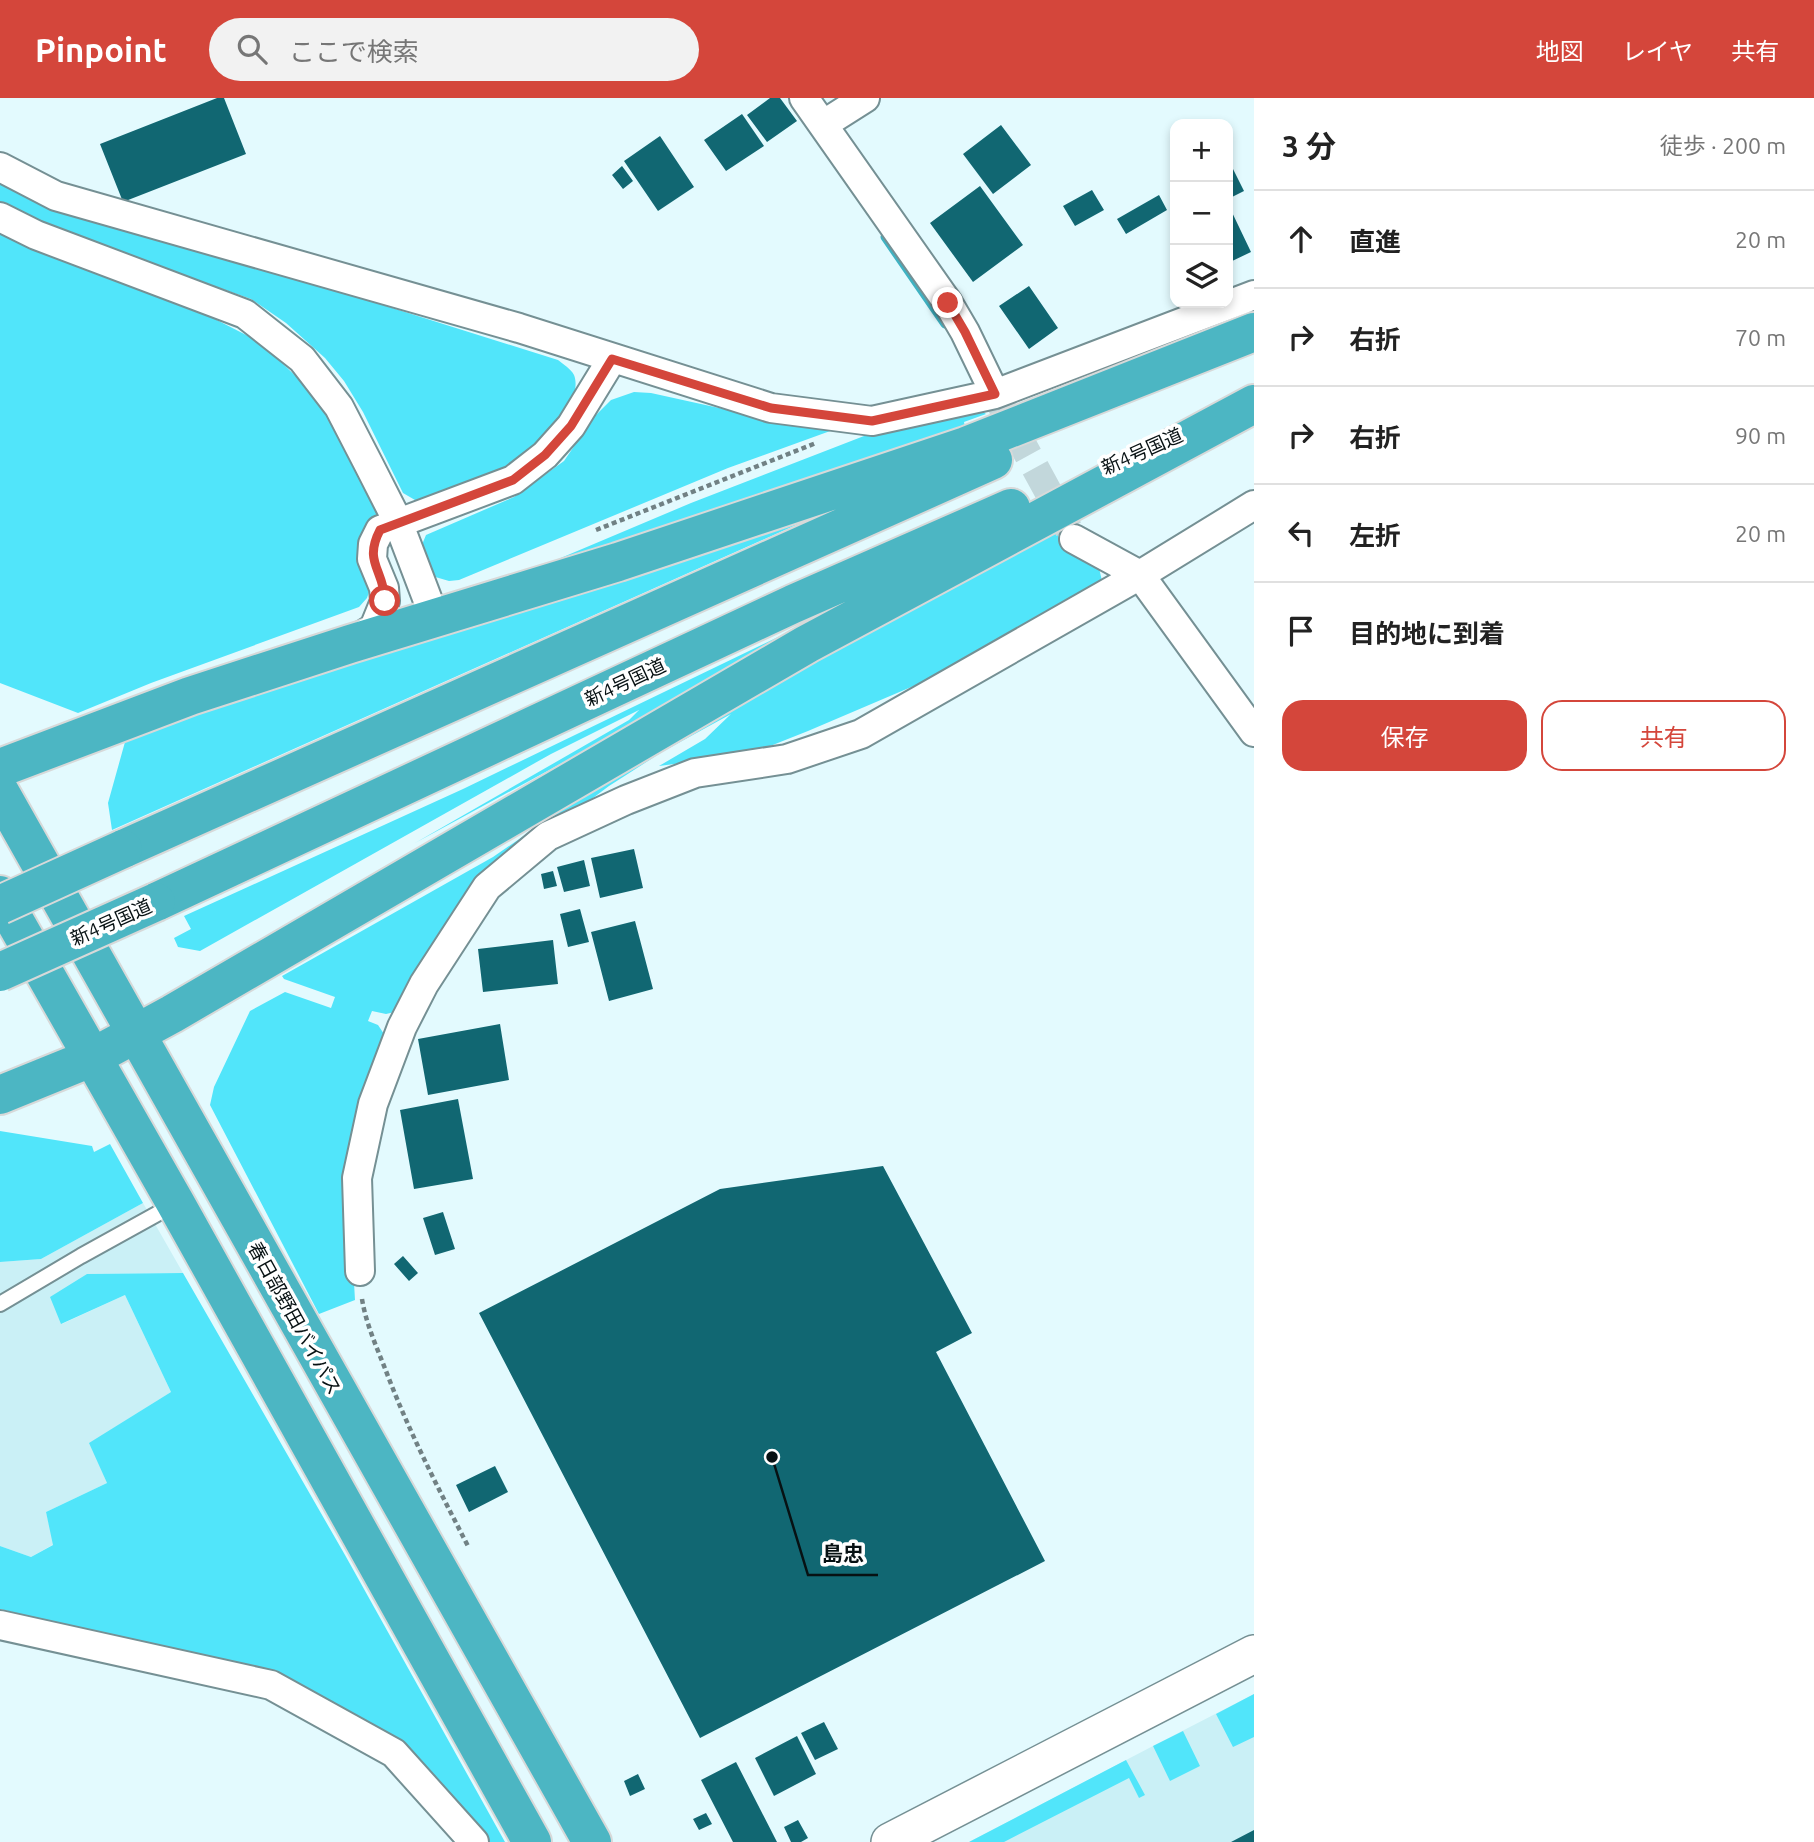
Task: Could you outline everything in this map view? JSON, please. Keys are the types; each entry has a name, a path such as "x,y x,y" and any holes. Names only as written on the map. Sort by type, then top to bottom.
{"highway":[{"path":"0,768 190,696 618,562 966,446 1254,332"},
{"path":"0,905 1254,343"},
{"path":"0,1095 91,1058 192,1003 807,644 1254,403"},
{"name":"新4号国道","path":"0,972 156,902 793,604 1254,403"},
{"name":"春日部野田バイパス","path":"0,792 592,1842"},
{"path":"0,895 176,1204 532,1842"}],"street":[{"path":"804,98 948,303 995,394"},
{"path":"824,124 864,98"},
{"path":"0,167 56,196 492,321 771,408 872,421 995,394 1254,295"},
{"path":"0,217 36,236 245,314 302,359 339,407 398,522 435,619"},
{"path":"350,644 374,628 385,601 384,587 372,559 373,544 380,530 513,480 545,455 571,426 612,359"},
{"path":"360,1270 356,1178 373,1104 402,1027 424,984 487,887 548,836 626,800 695,773 787,759 861,734 1140,575 1254,505"},
{"path":"1074,539 1140,575 1254,732"},
{"path":"0,1625 271,1685 394,1753 474,1842"},
{"path":"890,1842 1254,1654"}],"lane":[{"path":"0,1304 176,1204"}],"path":[{"path":"589,533 821,442"},
{"path":"360,1270 363,1303 388,1378 437,1487 475,1560"}],"shaded area":[{"path":"0,176 179,241 558,360 574,375 575,387 571,401 552,430 513,465 475,483 415,500 403,493 363,412 344,381 325,358 286,323 251,299 35,223 0,206"},
{"path":"0,233 19,243 207,315 250,337 276,357 316,396 337,427 381,516 370,524 359,540 358,550 369,592 359,607 151,683 78,713 0,683"},
{"path":"634,392 651,393 760,417 855,422 728,468 459,580 449,581 432,576 421,547 426,535 514,497 564,461 594,417 611,400"},
{"path":"975,406 986,414 964,422 966,432 504,582 691,503 926,412"},
{"path":"823,513 112,830 108,803 125,742 166,722"},
{"path":"1056,531 1063,547 1099,568 1102,581 937,676 750,754 659,766 705,739 731,714 662,752 609,786 538,839 497,886 399,1011 386,1014 372,1011 368,1021 378,1025 388,1040 352,1247 355,1300 319,1314 210,1105 214,1087 250,1011 285,992 331,1008 335,997 282,976 493,857 601,783 965,575"},
{"path":"801,626 632,725 415,843 629,720 639,710 551,754 200,951 178,947 174,938 191,929 184,916 463,789"},
{"path":"0,1131 92,1146 94,1152 110,1144 143,1203 41,1259 0,1262"},
{"path":"143,1203 183,1273 87,1274 62,1324 125,1295 171,1392 90,1443 107,1483 46,1512 54,1544 31,1557 0,1546 0,1262 41,1259"},
{"path":"183,1273 345,1555 505,1842 477,1842 401,1769 191,1656 0,1609 0,1546 31,1557 53,1545 46,1512 107,1483 89,1443 171,1392 125,1295 61,1324 50,1297 87,1274"},
{"path":"1254,1694 1254,1842 969,1842 1153,1746"},
{"path":"1254,1694 1254,1737 1233,1747 1216,1714"},
{"path":"1183,1731 1200,1766 1170,1781 1153,1746"},
{"path":"1126,1760 1145,1795 1139,1798 1129,1778 1004,1842 969,1842"}],"building":[{"path":"217,98 224,98 246,154 123,202 100,144"},
{"path":"770,98 780,98 797,121 767,142 747,115"},
{"path":"742,114 764,146 726,171 704,140"},
{"path":"1001,125 1031,165 993,194 963,154"},
{"path":"660,136 694,187 658,211 624,161"},
{"path":"622,166 633,181 623,189 612,175"},
{"path":"1233,169 1244,191 1233,196"},
{"path":"980,186 1023,245 973,282 930,223"},
{"path":"1092,190 1104,210 1075,226 1063,206"},
{"path":"1159,195 1167,210 1126,234 1117,219"},
{"path":"1233,214 1251,252 1233,261"},
{"path":"1029,286 1058,328 1029,349 999,306"},
{"path":"634,849 643,888 600,898 591,858"},
{"path":"584,860 590,886 564,892 557,867"},
{"path":"553,871 557,886 544,889 541,874"},
{"path":"580,909 589,942 568,947 560,914"},
{"path":"635,921 653,989 609,1001 591,932"},
{"path":"553,940 558,984 483,992 478,949"},
{"path":"500,1024 509,1080 428,1095 418,1039"},
{"path":"458,1099 473,1179 414,1189 400,1110"},
{"path":"883,1166 972,1333 936,1352 1045,1561 700,1738 479,1313 720,1189"},
{"path":"443,1212 455,1249 435,1255 423,1218"},
{"path":"403,1256 418,1273 409,1281 394,1264"},
{"path":"495,1466 508,1492 469,1512 456,1485"},
{"path":"824,1722 838,1749 815,1760 801,1733"},
{"path":"797,1736 816,1774 774,1796 755,1758"},
{"path":"736,1762 777,1842 733,1842 701,1780"},
{"path":"638,1774 645,1789 630,1796 624,1781"},
{"path":"706,1813 712,1824 699,1830 693,1819"},
{"path":"798,1820 808,1838 801,1842 791,1842 784,1827"},
{"path":"1254,1830 1254,1842 1231,1842"}],"waterway":[{"path":"885,237 945,324"}],"tunnel":[{"path":"995,394 1074,539"}],"place":[{"name":"島忠","path":"772,1457"}],"route":[{"path":"385,601 384,587 372,559 373,544 380,530 513,480 545,455 571,426 612,359 771,408 872,421 995,394 948,303"}]}
